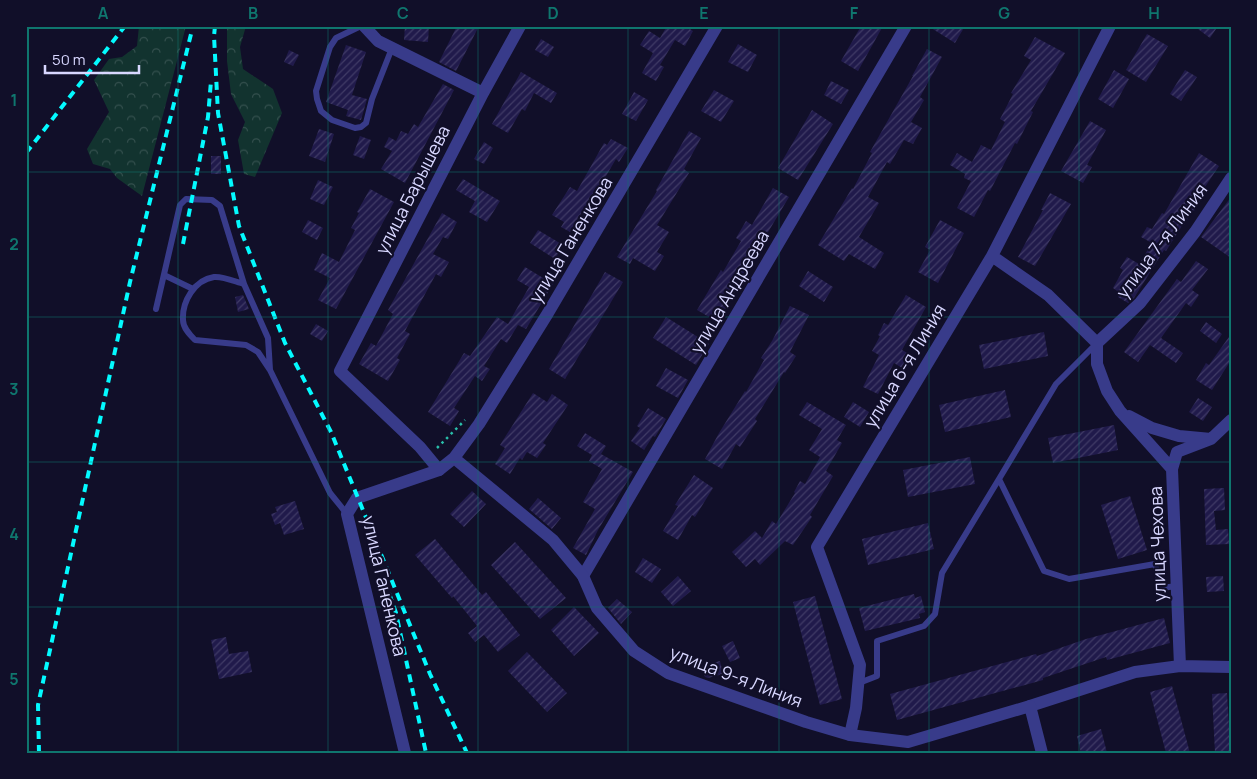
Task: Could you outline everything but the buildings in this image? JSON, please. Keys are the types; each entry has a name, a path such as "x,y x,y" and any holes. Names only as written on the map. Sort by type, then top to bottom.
{"street":[{"path":"363,26 378,42 483,93"},
{"name":"улица Барышева","path":"439,470 420,447 340,371 483,93 520,26"},
{"name":"улица Ганенкова","path":"405,753 347,514 358,498 439,470 454,458 479,424 548,314 717,26"},
{"name":"улица Андреева","path":"583,576 906,26"},
{"name":"улица 6-я Линия","path":"850,735 856,708 860,665 817,547 992,256 1110,26"},
{"name":"улица 7-я Линия","path":"1097,343 1140,304 1195,232 1231,178"},
{"path":"992,256 1048,295 1097,343"},
{"name":"улица Чехова","path":"1097,343 1097,364 1108,391 1120,411 1172,469 1180,666"},
{"path":"1120,411 1152,428 1179,436 1211,439"},
{"path":"1172,469 1177,452 1211,439 1231,420"},
{"name":"улица 9-я Линия","path":"454,458 553,540 583,576 597,608 634,651 668,673 806,722 850,735 908,742 1030,706 1135,672 1180,666 1231,667"},
{"path":"1030,706 1042,753"}],"lane":[{"path":"363,26 336,38 330,47 316,91 316,99 321,110 332,120 355,128 361,127 366,123 372,99 392,48"},
{"path":"156,309 180,205 186,199 212,200 220,206 244,284 268,338 270,370"},
{"path":"164,276 193,290"},
{"path":"244,284 215,277 199,282 188,297 183,322 195,340 246,345 258,352 270,370 330,493 347,514"},
{"path":"859,683 877,676 876,641 924,626 935,614 942,573 1056,384 1097,343"},
{"path":"999,479 1044,571 1069,579 1155,564 1161,588 1177,586"}],"green space":[{"path":"139,26 186,26 142,196 117,178 110,169 93,164 87,149 109,112 94,80 109,59 122,57 137,46"},
{"path":"227,26 246,26 240,47 243,69 273,89 282,113 255,177 244,174 238,140 245,122 231,94 227,61"}],"railway":[{"path":"26,153 125,26"},
{"path":"39,753 38,705 130,282 193,26"},
{"path":"215,26 218,113 239,226 285,343 331,432 430,674 467,753"},
{"path":"183,244 208,117 211,81"},
{"path":"389,593 396,613 426,753"}]}
